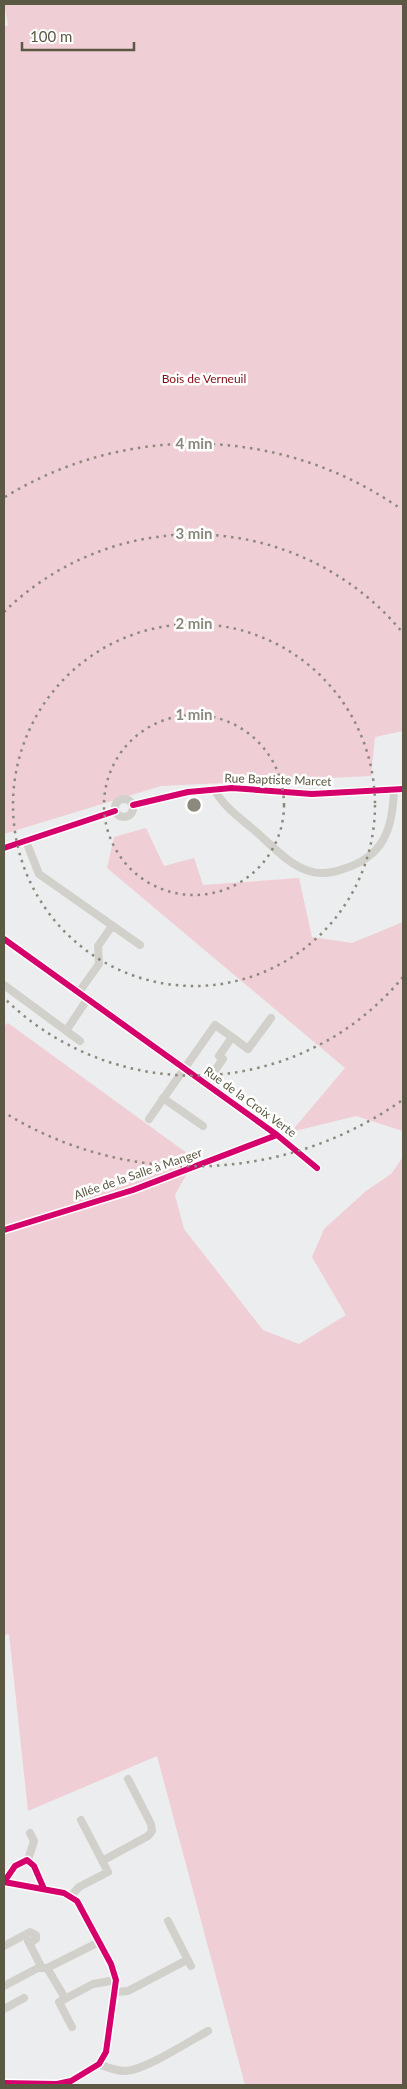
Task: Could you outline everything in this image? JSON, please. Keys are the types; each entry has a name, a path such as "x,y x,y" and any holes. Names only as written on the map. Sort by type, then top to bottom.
{"street":[{"name":"Rue Baptiste Marcet","path":"133,805 188,792 214,789 232,788 312,794 403,788"},
{"path":"214,789 219,797 242,819 294,864 310,872 325,874 361,862 379,846 393,816 394,789"},
{"name":"Rue Baptiste Marcet","path":"121,799 128,799 133,805 132,812 127,817 120,816 115,811 116,803 121,799"},
{"name":"Rue Baptiste Marcet","path":"4,848 115,811"},
{"path":"26,841 39,874 140,944"},
{"path":"79,992 99,964 98,946 112,926"},
{"path":"4,939 154,1046"},
{"path":"4,986 80,1041"},
{"path":"66,1031 88,998"},
{"path":"149,1119 215,1025 248,1049 271,1018"},
{"path":"206,1083 223,1059 219,1056 232,1038"},
{"name":"Rue de la Croix Verte","path":"168,1056 277,1135 317,1168"},
{"path":"163,1098 203,1126"},
{"name":"Allée de la Salle à Manger","path":"4,1230 133,1190 277,1135"},
{"path":"102,1861 148,1836 152,1831 151,1824 128,1780"},
{"path":"70,1897 79,1887 108,1872 81,1820"},
{"path":"4,2083 57,2084 71,2081 100,2064 106,2052 115,1992 116,1980 111,1964 77,1901 64,1893 4,1882 15,1866 28,1860 34,1841 30,1833"},
{"path":"28,1860 34,1866 44,1889"},
{"path":"115,1992 128,1991 189,1963 168,1921"},
{"path":"4,1946 25,1935 44,1968 65,1998"},
{"path":"4,1986 99,1942"},
{"path":"72,2027 59,2002 93,1984 116,1980"},
{"path":"4,2008 24,1998"},
{"path":"100,2064 112,2070 127,2071 144,2066 208,2032"}],"green space":[{"name":"Bois de Verneuil","path":"4,4 403,4 403,731 375,737 371,776 161,786 4,834 4,27 8,25"},
{"path":"146,828 164,866 194,858 203,885 299,878 312,937 352,943 403,922 403,1131 356,1116 291,1132 345,1068 107,868 114,837"},
{"path":"8,1023 195,1159 175,1195 184,1229 263,1330 299,1344 346,1315 312,1257 324,1229 366,1191 391,1174 403,1157 403,2085 245,2085 157,1756 28,1811 9,1634 4,1635 4,1026"}],"tunnel":[{"path":"154,1046 168,1056"}],"cycle path":[{"path":"133,805 188,792 232,788 312,794 403,789"},
{"path":"4,848 115,811"},
{"path":"4,939 277,1135 317,1168"},
{"path":"4,1230 133,1190 277,1135"},
{"path":"4,2083 57,2084 71,2081 99,2064 106,2052 116,1980 111,1964 77,1901 64,1893 4,1882 15,1866 27,1860 34,1866 44,1889"}]}
